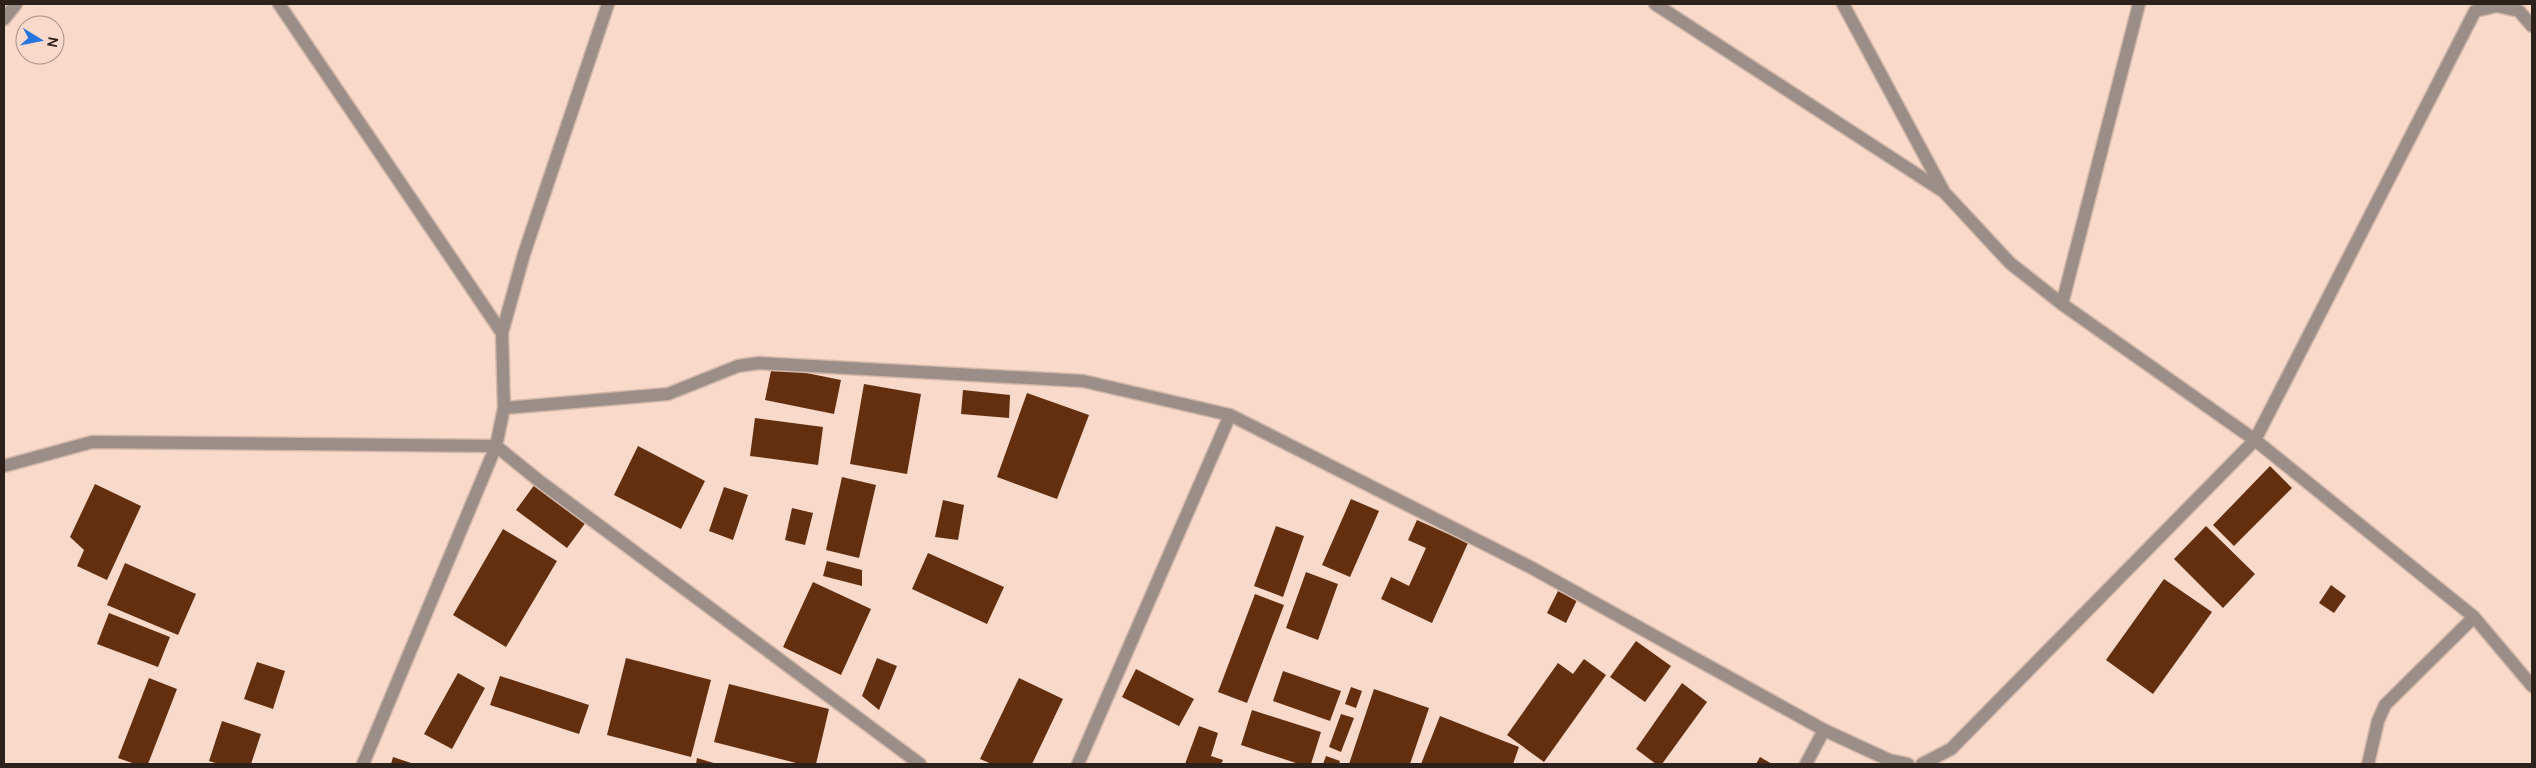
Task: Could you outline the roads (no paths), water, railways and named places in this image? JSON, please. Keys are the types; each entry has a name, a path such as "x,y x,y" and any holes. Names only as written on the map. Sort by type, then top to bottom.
{"street":[{"path":"4,19 16,4"},
{"path":"279,4 502,332"},
{"path":"363,764 496,446 504,408 502,332 524,254 608,4"},
{"path":"1655,4 1944,192 2010,263 2062,304 2255,440 2474,617 2532,686"},
{"path":"1842,4 1944,192"},
{"path":"2062,304 2139,4"},
{"path":"1922,764 1951,749 2255,440 2475,11 2497,6 2519,10 2532,26"},
{"path":"504,408 668,394 738,366 758,364 1083,381 1230,415 1532,568 1824,730 1889,760 1908,764"},
{"path":"1078,764 1230,415"},
{"path":"4,466 92,442 496,446 538,480 920,764"},
{"path":"2368,764 2378,721 2385,705 2474,617"},
{"path":"1806,764 1824,730"}]}
